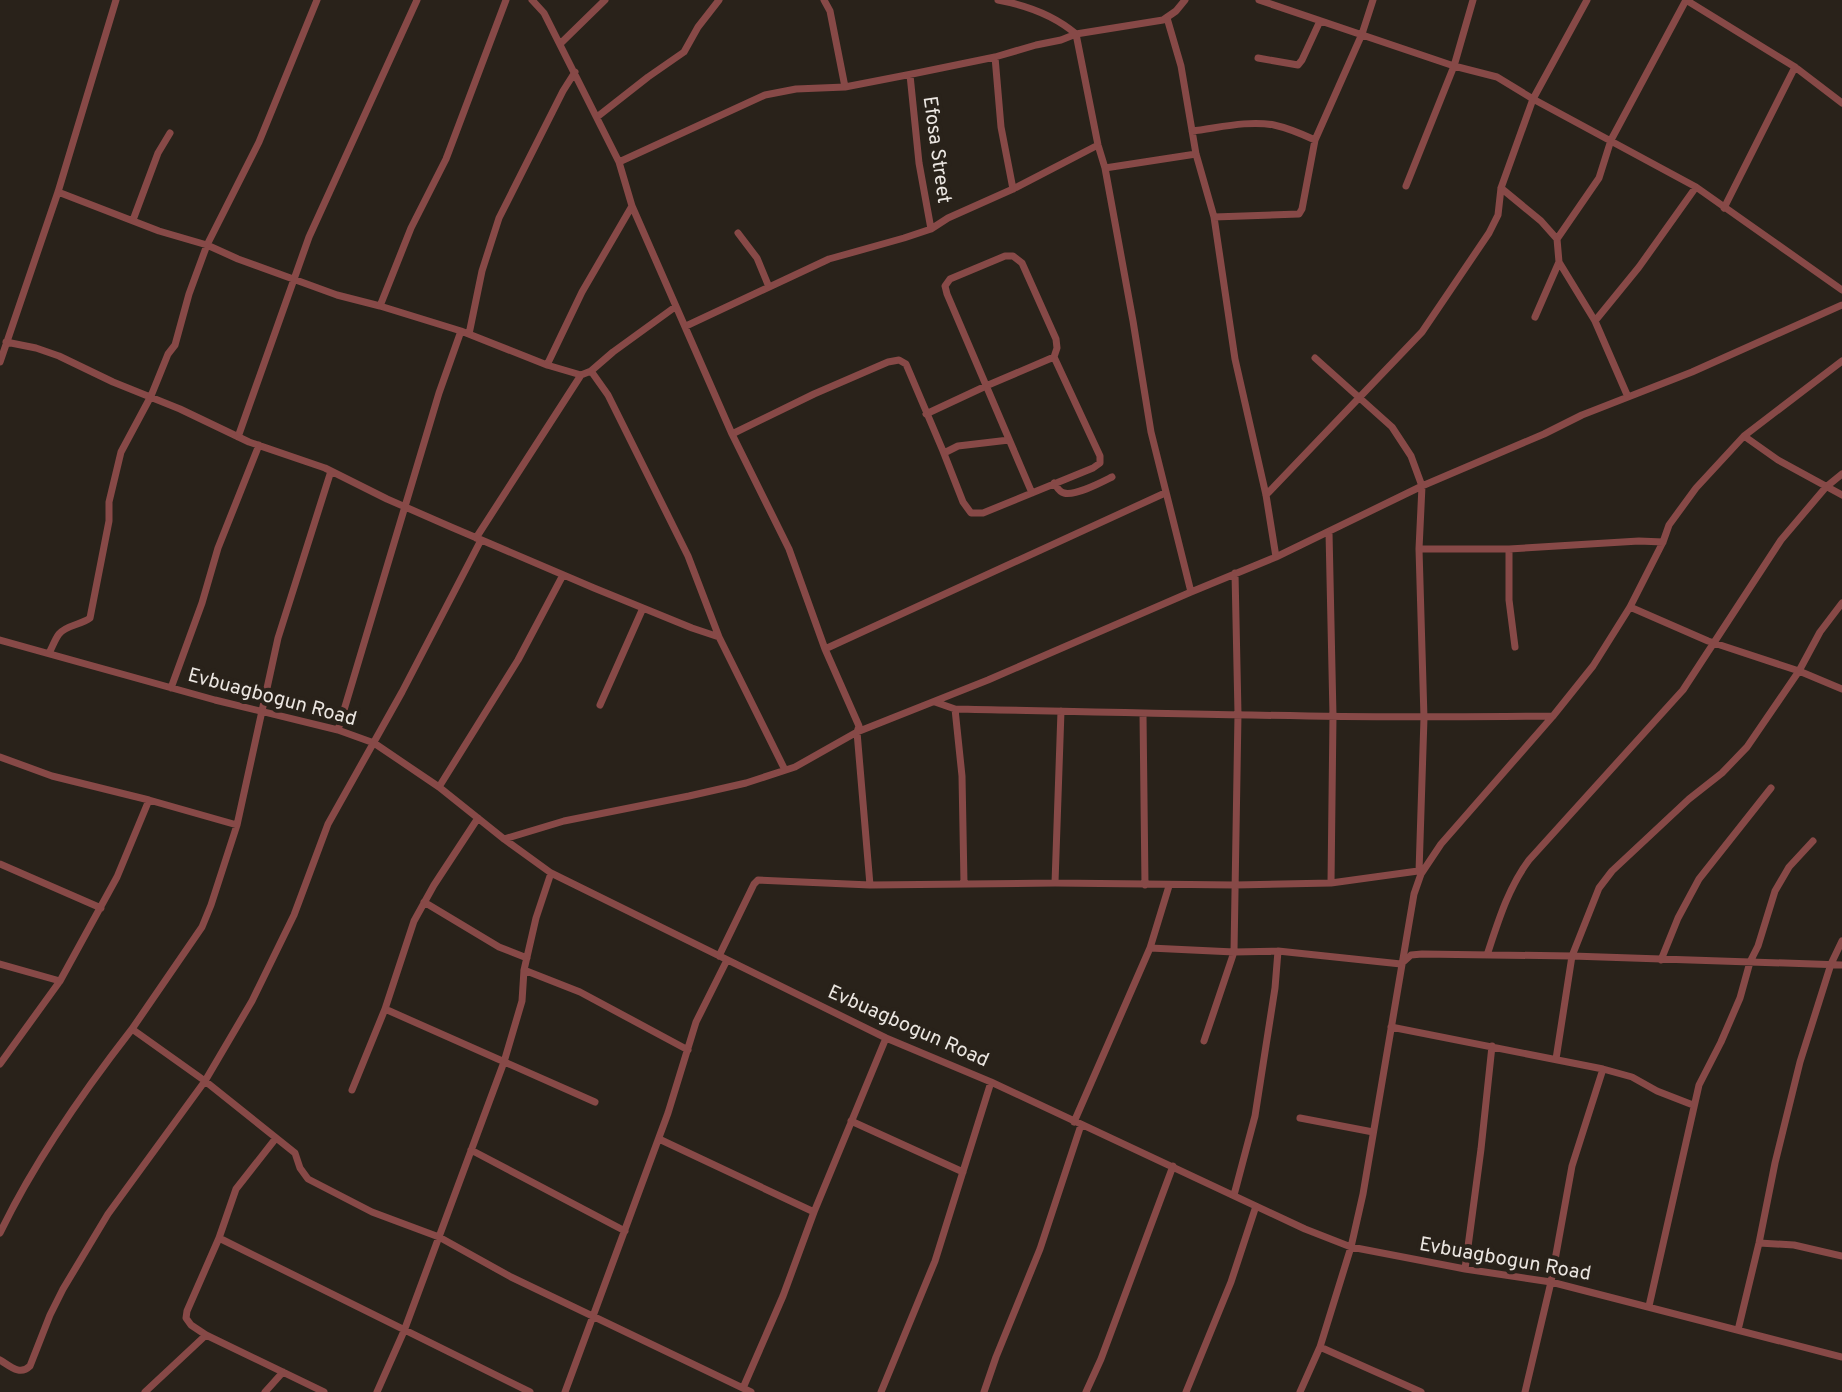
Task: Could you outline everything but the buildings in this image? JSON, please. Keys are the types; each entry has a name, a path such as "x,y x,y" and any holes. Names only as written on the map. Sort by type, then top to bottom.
{"street":[{"path":"0,362 58,192 116,0"},
{"path":"49,653 59,634 90,618 109,521 109,502 121,452 175,345 207,245 259,142 317,0"},
{"path":"238,437 309,237 417,0"},
{"path":"380,306 411,228 446,159 506,0"},
{"path":"532,0 544,13 619,162 632,206 732,434 789,549 825,649 859,726 857,732 870,885"},
{"path":"560,44 605,0"},
{"path":"597,117 684,52 719,0"},
{"path":"824,0 830,11 845,87"},
{"path":"998,0 1063,23 1076,34 1105,168 1151,432 1191,592"},
{"path":"619,162 765,95 796,89 845,87 995,57 1076,34 1167,18 1185,0"},
{"path":"1259,0 1454,66 1497,77 1696,187 1842,290"},
{"path":"1214,217 1299,214 1315,140 1362,34 1373,0"},
{"path":"1406,186 1454,66 1473,0"},
{"path":"1266,495 1422,332 1489,233 1498,215 1501,188 1533,99 1587,0"},
{"path":"1557,239 1599,178 1611,140 1686,0 1795,67 1842,103"},
{"path":"1167,18 1181,66 1196,154 1214,217 1235,359 1266,495 1276,557"},
{"path":"1258,58 1298,65 1320,21"},
{"path":"995,57 1001,127 1013,189"},
{"path":"1724,208 1795,67"},
{"path":"338,730 439,393 465,333 499,218 575,72"},
{"name":"Efosa Street","path":"910,75 919,163 931,229"},
{"path":"1192,131 1249,124 1272,125 1315,140"},
{"path":"133,220 158,153 170,133"},
{"path":"686,326 829,259 931,229 1098,145"},
{"path":"1105,168 1196,154"},
{"path":"1595,321 1639,267 1696,187"},
{"path":"1501,188 1541,221 1557,239 1559,262 1595,321 1628,397"},
{"path":"58,192 294,280 465,333 581,375"},
{"path":"547,365 582,292 632,206"},
{"path":"738,233 757,258 769,287"},
{"path":"732,434 814,394 899,360 906,364 963,502 971,513 983,513 1032,493 1054,483 1093,468 1100,463 1100,456 1054,357 1056,339 1022,263 1013,256 1005,256 950,279 945,286 1032,493"},
{"path":"1535,317 1559,262"},
{"path":"504,839 564,821 746,783 795,767 857,732 1276,557 1422,486 1842,305"},
{"path":"0,1360 19,1372 30,1366 63,1289 108,1214 205,1081 252,1001 294,915 328,824 374,743 478,539 581,375 591,371 675,307"},
{"path":"6,342 59,356 238,437 331,471 478,539 719,637"},
{"path":"926,414 1054,357"},
{"path":"1300,1392 1320,1347 1351,1247 1363,1194 1419,872 1424,718 1419,549 1422,486 1411,456 1392,427 1315,358"},
{"path":"565,1392 659,1139 696,1022 758,880 870,885 1055,883 1169,886 1331,883 1419,872 1593,666 1630,607 1669,525 1696,488 1744,436 1842,361"},
{"path":"591,371 608,395 688,556 719,637 785,770"},
{"path":"1744,436 1778,460 1842,495"},
{"path":"944,453 958,446 1009,440"},
{"path":"171,688 218,548 259,445"},
{"path":"0,1233 28,1180 92,1081 202,927 237,825 278,638 331,471"},
{"path":"1487,955 1504,906 1518,875 1529,860 1683,690 1781,540 1826,487 1842,474"},
{"path":"1054,483 1065,494 1112,477"},
{"path":"825,649 1165,493"},
{"path":"1329,532 1333,716 1331,883"},
{"path":"1419,549 1509,549 1663,542"},
{"path":"1509,549 1509,600 1515,647"},
{"path":"1204,1041 1234,952 1238,714 1235,573"},
{"path":"439,787 518,660 563,575"},
{"path":"1556,1059 1572,956 1599,888 1612,871 1747,747 1842,603"},
{"path":"1630,607 1715,643 1842,689"},
{"path":"600,705 643,608"},
{"name":"Evbuagbogun Road","path":"0,640 338,730 374,743 439,787 551,873 886,1038 991,1082 1305,1229 1351,1247 1551,1282 1842,1357"},
{"path":"935,702 955,709 1143,714 1424,718 1553,716"},
{"path":"955,709 962,776 964,883"},
{"path":"1055,883 1061,711"},
{"path":"1143,714 1145,885"},
{"path":"0,757 52,776 237,825"},
{"path":"1661,960 1678,918 1699,879 1771,788"},
{"path":"0,1064 60,981 101,908 149,800"},
{"path":"352,1090 424,902 478,818"},
{"path":"1649,1306 1702,1075 1721,1042 1740,998 1775,891 1789,867 1813,841"},
{"path":"0,864 101,908"},
{"path":"377,1392 404,1331 504,1062 522,1001 524,970 536,918 551,873"},
{"path":"984,1392 1040,1249 1078,1123 1150,948 1169,886"},
{"path":"424,902 499,947 527,958"},
{"path":"1738,1330 1800,1062 1831,964 1842,941"},
{"path":"1150,948 1278,951 1401,964 1411,955 1487,955 1842,965"},
{"path":"1234,1195 1255,1116 1278,951"},
{"path":"0,964 60,981"},
{"path":"524,970 580,992 688,1050"},
{"path":"385,1009 595,1102"},
{"path":"1391,1027 1603,1069 1632,1077 1693,1105"},
{"path":"132,1029 205,1081 295,1153 308,1179 372,1212 439,1237 511,1277 747,1390 814,1212 886,1038"},
{"path":"1465,1269 1492,1046"},
{"path":"1536,1392 1525,1390 1533,1351 1551,1282 1572,1166 1603,1069"},
{"path":"881,1392 935,1261 991,1082"},
{"path":"1300,1118 1373,1132"},
{"path":"851,1121 963,1172"},
{"path":"276,1138 236,1189 186,1318 206,1335 324,1392"},
{"path":"659,1139 814,1212"},
{"path":"471,1150 625,1231"},
{"path":"1086,1392 1173,1166"},
{"path":"1186,1392 1231,1282 1256,1206"},
{"path":"219,1238 530,1392"},
{"path":"1759,1243 1794,1245 1842,1256"},
{"path":"145,1392 206,1335"},
{"path":"1320,1347 1402,1388 1421,1392"},
{"path":"265,1392 283,1372"}]}
